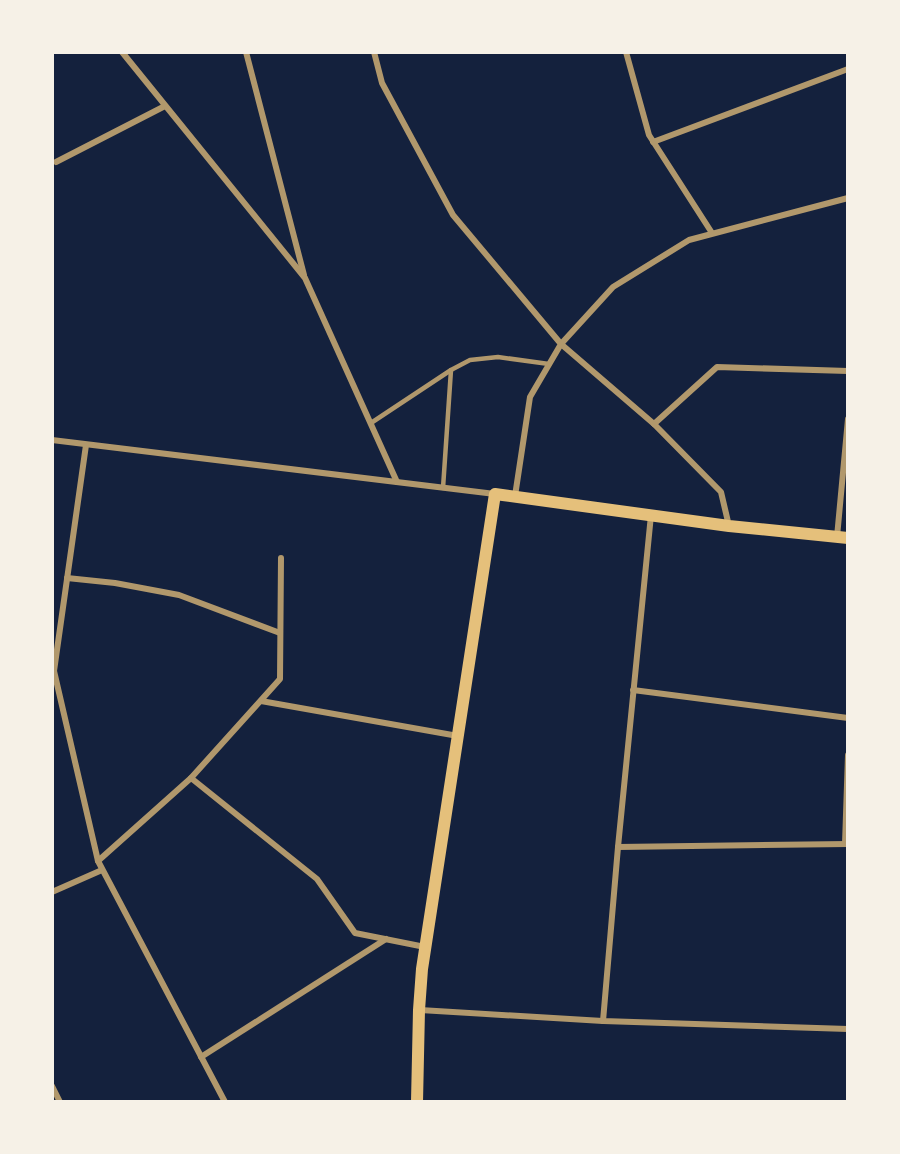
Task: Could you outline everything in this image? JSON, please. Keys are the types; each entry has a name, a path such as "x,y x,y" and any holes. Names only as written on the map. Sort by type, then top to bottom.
{"main road":[{"path":"417,1101 419,1010 425,948 495,494 729,526 842,537"}],"street":[{"path":"122,52 305,278"},
{"path":"246,52 305,278 397,482"},
{"path":"374,52 382,82 453,215 561,344 654,424 721,492 729,526"},
{"path":"626,52 649,135 712,234"},
{"path":"653,142 848,69"},
{"path":"56,162 165,106"},
{"path":"515,496 530,398 561,344 613,287 689,240 848,198"},
{"path":"654,424 717,367 848,372"},
{"path":"842,537 848,419"},
{"path":"52,440 495,494"},
{"path":"86,445 53,670 98,861 225,1101"},
{"path":"603,1021 651,515"},
{"path":"98,861 191,778 280,679 281,558"},
{"path":"68,578 179,595 280,633"},
{"path":"633,690 848,718"},
{"path":"261,701 458,736"},
{"path":"618,847 846,844 848,755"},
{"path":"191,778 317,879 356,933 425,948"},
{"path":"52,892 102,870"},
{"path":"201,1057 386,939"},
{"path":"419,1010 603,1021 848,1029"},
{"path":"52,1086 60,1101"}],"lane":[{"path":"371,423 470,360 498,357 549,364"},
{"path":"443,488 451,370"}]}
